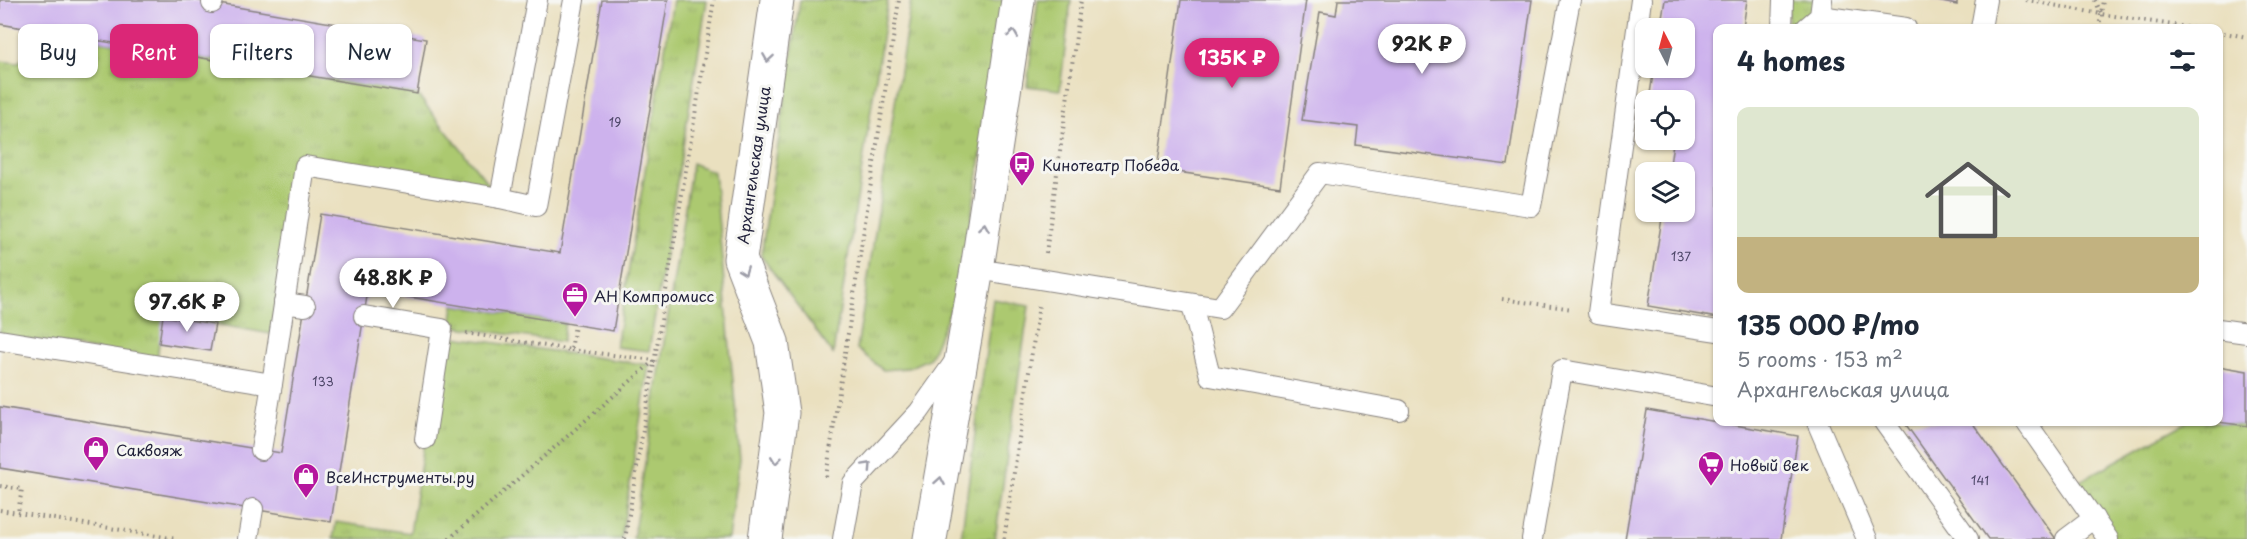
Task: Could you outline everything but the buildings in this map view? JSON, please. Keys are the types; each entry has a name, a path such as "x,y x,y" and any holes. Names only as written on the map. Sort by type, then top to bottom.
{"main road":[{"name":"Архангельская улица","path":"765,539 782,413 772,342 740,259 777,0"},
{"path":"930,539 977,269 1018,0"}],"lane":[{"path":"500,198 537,0"},
{"path":"261,450 305,166 536,206 574,0"},
{"path":"977,269 1220,308 1320,173 1531,206 1569,0"},
{"path":"1641,0 1598,313 1713,330"},
{"path":"1782,24 1783,0"},
{"path":"1982,24 1986,0"},
{"path":"1816,15 1878,24"},
{"path":"284,303 305,306"},
{"path":"1192,305 1210,376 1399,410"},
{"path":"364,316 442,329 424,439"},
{"path":"2223,330 2247,333"},
{"path":"0,340 272,384"},
{"path":"843,539 853,483 919,412 963,348"},
{"path":"1532,539 1562,370 1713,396"},
{"path":"1819,426 1866,539"},
{"path":"1887,426 1968,539"},
{"path":"2029,426 2108,539"},
{"path":"248,539 253,508"},
{"path":"2066,539 2094,518"}],"path":[{"path":"625,539 714,0"},
{"path":"825,480 898,0"},
{"path":"2026,0 2167,24"},
{"path":"2095,0 2101,14"},
{"path":"2100,24 2103,0"},
{"path":"2223,33 2247,37"},
{"path":"1502,299 1598,313"},
{"path":"571,350 575,325"},
{"path":"442,329 571,350 655,360"},
{"path":"449,539 655,360"},
{"path":"0,486 22,489 18,512"},
{"path":"0,510 176,539"}],"green space":[{"path":"673,0 707,0 649,351 616,347"},
{"path":"800,0 888,0 833,354 761,256"},
{"path":"911,0 1006,0 960,286 930,358 908,368 883,370 857,349"},
{"path":"1038,0 1071,0 1060,90 1027,86"},
{"path":"1789,0 1816,0 1815,17 1804,24 1788,24"},
{"path":"98,41 110,43 110,78 198,78 198,57 210,59 210,78 314,77 417,94 494,191 301,160 271,334 215,324 159,343 157,360 0,335 0,61 18,63 18,78 98,78"},
{"path":"692,163 714,172 740,459 729,539 633,539"},
{"path":"993,299 1029,306 995,539 961,539"},
{"path":"454,305 565,323 562,342 451,326"},
{"path":"441,335 649,365 621,539 333,539 336,522 410,533"},
{"path":"2223,423 2247,426 2247,539 2108,539 2071,486 2180,426 2223,426"}],"place":[{"name":"Кинотеатр Победа","path":"1022,187"},
{"name":"АН Компромисс","path":"575,318"},
{"name":"Саквояж","path":"96,472"},
{"name":"Новый век","path":"1711,487"},
{"name":"ВсеИнструменты.ру","path":"306,499"}]}
